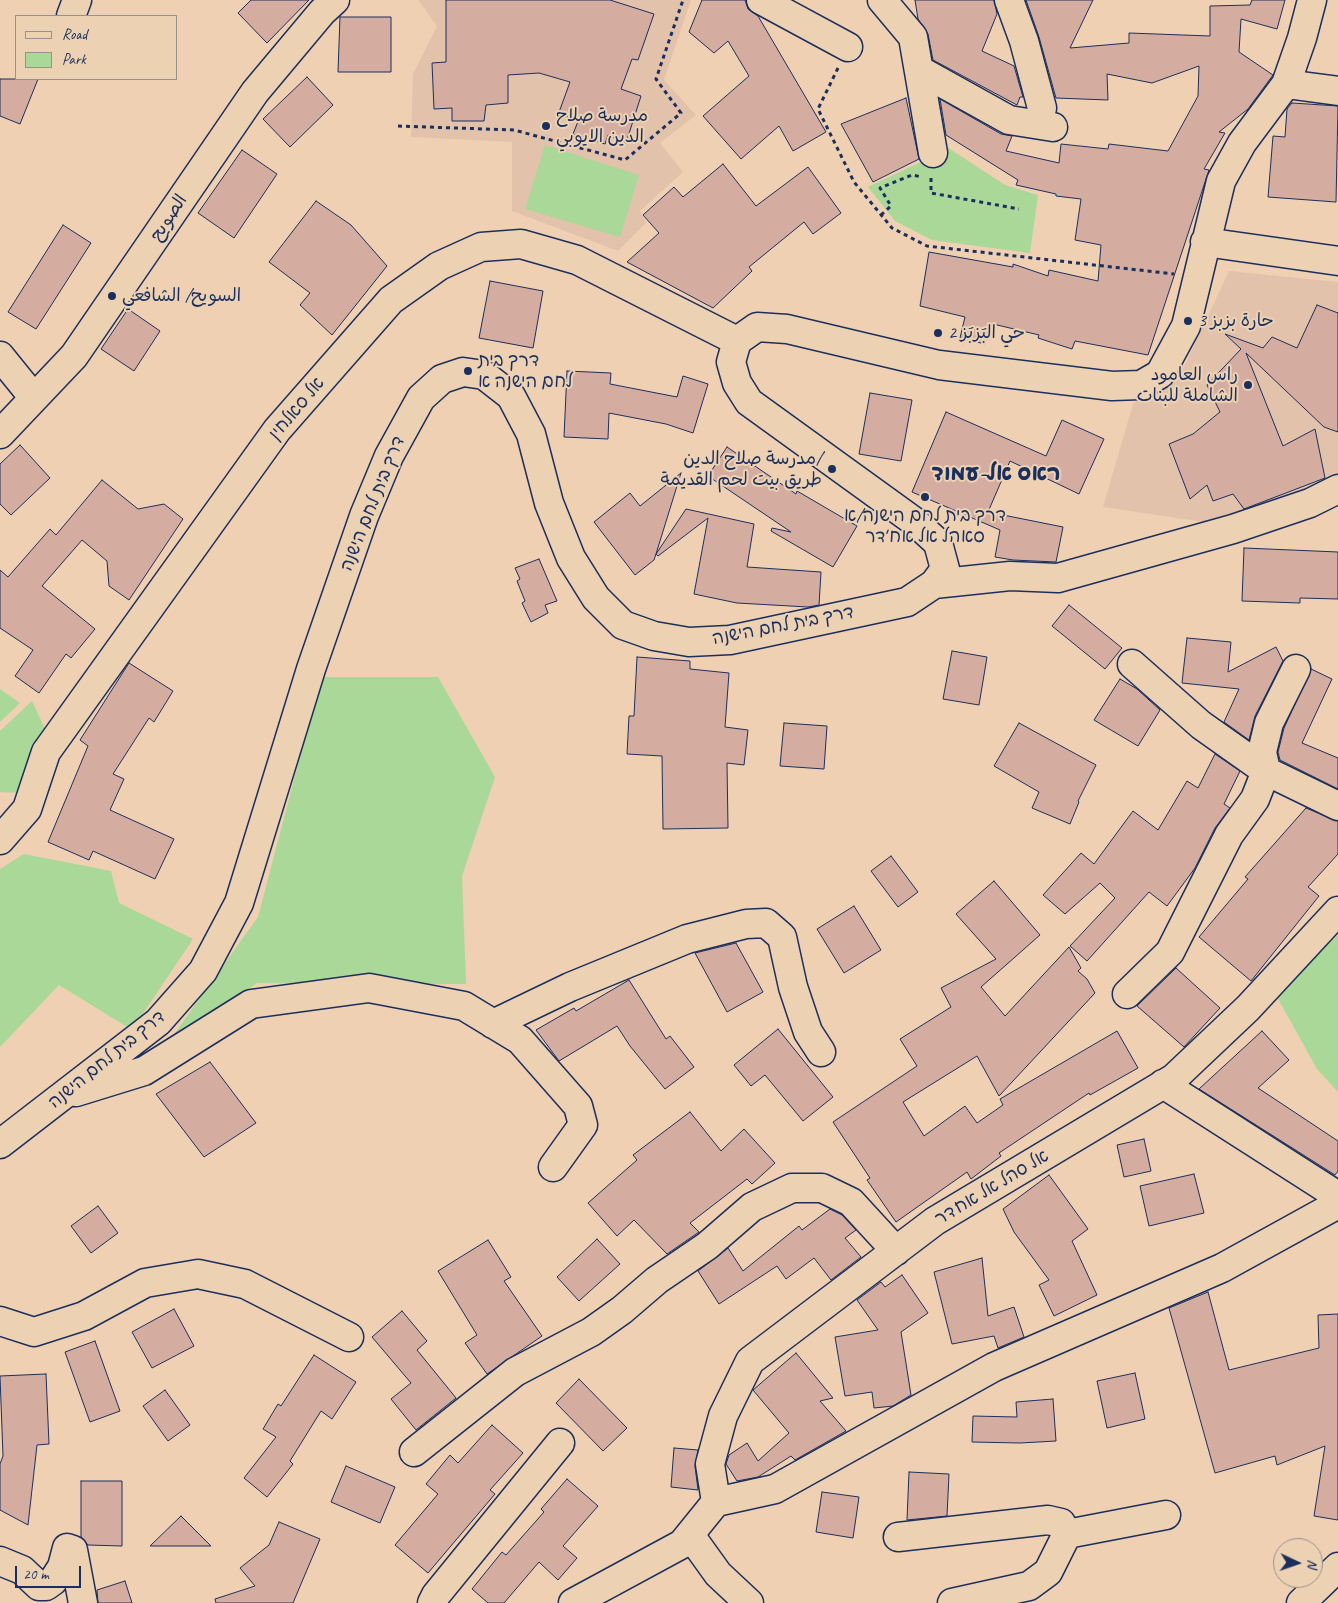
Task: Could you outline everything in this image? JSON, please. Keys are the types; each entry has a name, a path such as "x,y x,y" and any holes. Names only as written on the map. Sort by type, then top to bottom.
{"street":[{"path":"71,15 77,0"},
{"name":"الصويح","path":"0,434 74,356 255,92 322,12 335,0"},
{"path":"762,0 848,47"},
{"path":"882,0 913,38 934,153"},
{"path":"919,70 1009,120 1048,117 1009,0"},
{"path":"934,584 945,569 938,543 915,522 749,402 737,383 731,362 737,341 757,327 787,329 939,365 1112,386 1141,385 1160,374 1186,326 1221,181 1242,143 1286,84 1312,0"},
{"path":"1286,84 1338,91"},
{"path":"1205,242 1338,261"},
{"name":"אל סאלחין","path":"0,840 11,813 28,809 46,752 277,430 391,300 439,266 481,247 521,244 577,260 737,341"},
{"path":"0,356 34,398"},
{"name":"דרך בית לחם הישנה","path":"0,1144 158,1022 203,971 239,904 311,669 364,516 389,456 421,398 442,379 463,372 484,374 511,396 531,434 549,503 571,558 596,598 623,625 654,636 689,642 730,640 907,602 934,584"},
{"path":"934,584 1010,576 1058,578 1232,529 1310,503 1338,489"},
{"path":"1132,664 1201,725 1266,772 1338,806"},
{"path":"1127,994 1170,952 1229,835 1255,799 1266,772 1262,752 1269,723 1296,669"},
{"name":"אל סהל אל אח'דר","path":"716,1502 710,1464 723,1416 750,1361 935,1221 1174,1078 1248,1008 1338,911"},
{"path":"493,1024 570,987 687,939 746,924 766,923 782,937 793,987 805,1023 821,1052"},
{"path":"60,1098 144,1071 251,1004 369,988 464,1006 520,1040 578,1106 583,1125 553,1168"},
{"path":"1163,1084 1338,1196"},
{"path":"414,1452 515,1372 591,1332 622,1310 657,1280 707,1246 752,1207 792,1188 822,1188 851,1202 896,1251"},
{"path":"573,1603 682,1544 716,1502 775,1490 994,1366 1222,1268 1338,1204"},
{"path":"0,1321 34,1332 84,1316 145,1283 198,1274 245,1284 349,1337"},
{"path":"432,1603 436,1595 560,1443"},
{"path":"1067,1534 1166,1515"},
{"path":"898,1537 1048,1520 1060,1523 1067,1534"},
{"path":"952,1603 1029,1586 1048,1572 1067,1534"},
{"path":"690,1535 718,1574 749,1603"},
{"path":"0,1561 22,1570 39,1586 46,1586 53,1581 62,1567 67,1548 73,1550 83,1603"},
{"path":"1301,1603 1338,1567"}],"path":[{"path":"398,126 514,130 625,160 681,114 656,79 683,0"},
{"path":"848,47 818,109 854,182 892,228 927,246 1197,277"},
{"path":"881,215 891,206 880,188 912,175 932,178 931,194 1019,210"}],"shaded area":[{"name":"مدرسة صلاح الدين الايوبي","path":"418,0 691,0 664,80 696,115 660,143 683,172 640,211 646,223 618,251 512,211 512,142 411,137 413,74 437,26"},
{"name":"راس العامود الشاملة للبنات","path":"1229,271 1338,282 1338,478 1333,483 1204,522 1103,507 1133,404 1185,365"}],"green space":[{"path":"936,140 1005,185 1038,195 1030,253 932,240 895,221 868,187 927,159"},
{"path":"545,145 639,175 620,237 525,209"},
{"path":"321,677 438,677 495,777 462,876 466,984 257,983 165,1047 258,917"},
{"path":"0,689 20,703 0,722"},
{"path":"32,701 46,731 20,793 0,792 0,731"},
{"path":"24,854 111,871 119,903 193,939 132,1030 59,985 0,1047 0,869"},
{"path":"1338,935 1338,1092 1317,1069 1276,995"}],"building":[{"path":"251,0 309,0 267,43 238,13"},
{"path":"446,0 610,0 654,14 638,60 632,59 621,89 641,96 626,143 608,135 605,144 573,134 579,119 558,115 570,82 539,73 508,75 508,103 486,105 484,121 452,121 452,108 434,109 432,63 446,62"},
{"path":"702,0 745,0 748,9 758,16 826,132 793,151 779,126 741,159 703,116 749,76 728,41 714,53 689,32"},
{"path":"915,0 994,0 997,14 982,51 1014,66 1023,97 1020,97 1017,105 933,60 928,34 918,19"},
{"path":"1026,0 1093,0 1070,48 1129,43 1129,33 1210,36 1210,6 1250,5 1252,0 1285,0 1277,29 1241,19 1239,52 1273,75 1248,109 1219,132 1225,133 1204,169 1209,170 1148,355 1075,341 1072,349 1038,338 1039,335 989,323 985,344 960,338 965,317 920,306 929,252 1013,267 1013,264 1048,276 1049,270 1098,281 1101,245 1075,240 1081,199 1056,196 1056,194 1016,185 1018,180 946,135 940,99 1001,134 1012,136 1006,151 1059,163 1061,144 1108,149 1109,144 1168,151 1198,96 1199,66 1152,83 1107,74 1108,100 1056,98 1039,37"},
{"path":"340,17 391,17 391,72 338,72"},
{"path":"307,77 333,105 290,147 263,119"},
{"path":"0,79 38,80 20,124 0,116"},
{"path":"906,98 919,159 873,182 841,124"},
{"path":"1292,103 1338,106 1336,202 1268,197 1273,136 1285,137 1287,109"},
{"path":"242,150 277,174 234,238 198,213"},
{"path":"723,164 756,206 808,167 841,213 813,234 804,222 749,267 752,271 713,308 627,262 659,233 643,215 674,187 683,197"},
{"path":"316,201 351,225 387,266 332,335 300,305 310,293 269,262"},
{"path":"63,225 91,243 36,329 8,312"},
{"path":"490,281 543,291 533,348 479,338"},
{"path":"1317,305 1338,313 1338,432 1324,427 1246,353 1283,446 1315,429 1325,478 1244,509 1233,494 1213,501 1207,485 1190,499 1169,444 1193,434 1220,412 1207,385 1241,349 1225,334 1263,348 1272,337 1297,348"},
{"path":"128,309 160,331 134,371 101,349"},
{"path":"567,371 611,373 610,384 677,397 683,376 708,384 693,433 666,424 609,413 608,439 564,437"},
{"path":"870,393 912,400 901,461 859,454"},
{"path":"946,412 1046,456 1062,420 1104,439 1079,494 1010,461 988,512 1063,527 1056,562 1013,560 995,557 1000,530 912,492"},
{"path":"20,445 50,478 11,515 0,504 0,464"},
{"path":"727,447 796,494 797,491 857,526 833,567 771,531 772,528 791,532 708,476"},
{"path":"681,473 654,560 635,575 594,522 630,493 640,506"},
{"path":"102,480 138,509 164,504 183,519 129,600 109,586 107,561 82,540 42,586 95,629 71,658 66,654 39,693 15,676 33,650 0,628 0,570 8,577 50,529 56,535"},
{"path":"686,509 754,524 747,567 821,572 819,605 808,607 737,603 694,594 708,518 658,556 656,554"},
{"path":"1244,548 1338,552 1338,599 1300,598 1300,603 1242,601"},
{"path":"539,559 557,601 545,605 548,613 531,622 522,603 525,601 517,581 520,579 515,568"},
{"path":"1069,605 1122,648 1105,669 1052,626"},
{"path":"1187,638 1231,642 1228,672 1276,647 1283,661 1255,716 1249,740 1224,722 1239,689 1182,683"},
{"path":"952,651 987,657 979,705 943,699"},
{"path":"637,657 690,661 690,669 729,673 725,727 748,730 744,765 727,763 728,828 663,829 662,756 627,754 629,716 634,716"},
{"path":"129,663 173,691 154,722 149,718 113,774 124,779 110,810 174,839 155,879 93,851 89,860 48,842 88,746 80,740"},
{"path":"1311,669 1332,679 1302,743 1338,758 1338,789 1280,760 1278,752 1284,728"},
{"path":"1120,679 1137,689 1160,710 1138,746 1094,720"},
{"path":"784,723 827,726 824,769 780,766"},
{"path":"1019,723 1096,765 1078,801 1070,824 1032,808 1039,792 994,766"},
{"path":"1215,754 1240,771 1224,804 1230,808 1215,828 1195,868 1167,906 1149,892 1087,961 1070,946 1115,898 1100,883 1065,914 1043,895 1081,853 1094,864 1133,811 1158,830 1187,781 1198,788"},
{"path":"1306,808 1338,821 1338,854 1308,887 1319,896 1251,981 1199,937 1248,879 1245,877"},
{"path":"891,856 918,892 898,907 871,871"},
{"path":"994,881 1040,935 981,987 1005,1016 1069,947 1081,968 1078,971 1087,979 1095,993 999,1096 977,1056 903,1102 924,1136 965,1106 977,1123 1003,1105 1000,1099 1117,1031 1138,1068 1090,1095 1089,1093 999,1153 1001,1156 971,1179 967,1172 896,1222 867,1180 870,1178 833,1122 917,1066 900,1039 951,1007 941,988 996,959 956,914"},
{"path":"854,906 881,950 844,973 817,929"},
{"path":"736,943 763,992 727,1012 695,953"},
{"path":"1176,968 1220,1008 1184,1047 1137,1006"},
{"path":"629,980 666,1039 670,1036 694,1067 665,1089 630,1046 617,1026 559,1061 536,1030 574,1008 576,1011"},
{"path":"778,1029 833,1097 803,1121 765,1075 751,1086 734,1065"},
{"path":"1262,1031 1289,1060 1258,1088 1338,1141 1338,1171 1335,1175 1199,1089"},
{"path":"210,1062 256,1123 204,1157 156,1094"},
{"path":"690,1112 721,1151 744,1129 775,1163 752,1184 747,1179 690,1223 699,1232 667,1254 634,1220 617,1236 588,1203 637,1160 633,1155"},
{"path":"1144,1139 1151,1171 1124,1177 1117,1145"},
{"path":"1194,1174 1204,1213 1149,1226 1140,1186"},
{"path":"1049,1175 1088,1229 1072,1241 1097,1295 1054,1316 1039,1285 1049,1280 1014,1232 1003,1209"},
{"path":"98,1206 118,1233 91,1253 71,1226"},
{"path":"830,1209 842,1215 856,1230 845,1238 861,1257 831,1280 814,1258 786,1279 777,1266 719,1304 698,1271 728,1248 743,1271 799,1226 802,1230"},
{"path":"597,1239 620,1264 579,1301 557,1277"},
{"path":"488,1240 511,1277 504,1281 542,1336 487,1374 465,1343 477,1335 438,1271"},
{"path":"982,1258 988,1316 1014,1307 1024,1337 998,1348 994,1336 952,1344 934,1272"},
{"path":"902,1275 928,1313 901,1332 911,1395 893,1406 874,1408 872,1392 845,1396 835,1337 878,1330 857,1300 881,1282 885,1287"},
{"path":"1208,1292 1229,1370 1319,1348 1318,1315 1338,1314 1338,1520 1314,1516 1325,1446 1277,1465 1275,1456 1215,1473 1169,1308"},
{"path":"174,1309 194,1346 152,1368 132,1332"},
{"path":"402,1311 427,1341 417,1350 456,1398 416,1430 391,1399 411,1383 372,1337"},
{"path":"95,1341 120,1411 90,1422 65,1352"},
{"path":"796,1353 833,1398 820,1401 846,1431 795,1460 791,1456 758,1477 737,1481 726,1464 729,1455 747,1443 758,1461 789,1433 753,1390"},
{"path":"314,1355 356,1382 332,1419 321,1411 290,1461 293,1464 267,1497 244,1478 276,1437 263,1429 278,1404 281,1406"},
{"path":"1135,1373 1145,1419 1107,1428 1097,1381"},
{"path":"46,1374 49,1444 37,1445 28,1525 0,1510 0,1464 3,1456 0,1376"},
{"path":"579,1379 627,1428 603,1451 556,1403"},
{"path":"165,1390 190,1425 168,1441 143,1406"},
{"path":"1053,1399 1056,1441 1020,1443 972,1442 973,1416 1017,1417 1016,1402"},
{"path":"492,1425 523,1453 490,1490 495,1494 428,1573 395,1545 438,1494 426,1484 450,1455 458,1463"},
{"path":"674,1448 698,1450 695,1466 698,1490 671,1487"},
{"path":"346,1466 395,1487 380,1523 331,1502"},
{"path":"909,1472 949,1474 947,1516 907,1520"},
{"path":"567,1479 598,1506 563,1546 577,1558 558,1580 539,1562 504,1603 488,1603 472,1589 502,1552 506,1555 544,1512 541,1509"},
{"path":"81,1481 122,1481 122,1546 88,1545 81,1537"},
{"path":"822,1492 859,1497 853,1538 816,1532"},
{"path":"181,1516 211,1546 150,1546"},
{"path":"279,1522 320,1539 293,1603 216,1603 215,1599 255,1586 240,1568 269,1545"},
{"path":"125,1581 132,1603 98,1603 97,1590"}],"place":[{"name":"مدرسة صلاح الدين الايوبي","path":"546,126"},
{"name":"السويح/ الشافعي","path":"112,296"},
{"name":"حارة بزبز 3","path":"1188,321"},
{"name":"حي البَزبَز 2","path":"938,333"},
{"name":"דרך בית לחם הישנה א","path":"468,371"},
{"name":"راس العامود الشاملة للبنات","path":"1248,385"},
{"name":"مدرسة صلاح الدين/ طريق بيت لحم القديمة","path":"832,469"},
{"name":"דרך בית לחם הישנה/א סאהל אל אח׳דר","path":"925,497"}],"district":[{"name":"ראס אל-עמוד","path":"996,474"}]}
